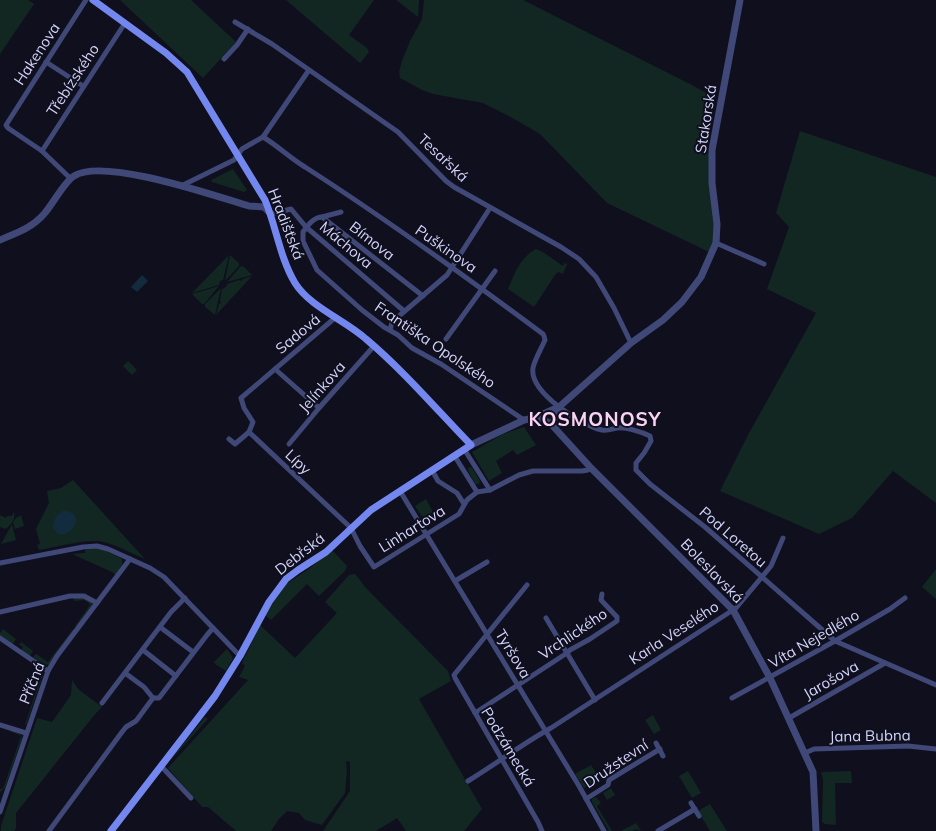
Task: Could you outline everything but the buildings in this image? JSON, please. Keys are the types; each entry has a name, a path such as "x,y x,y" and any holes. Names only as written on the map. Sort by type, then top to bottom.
{"main road":[{"name":"Hradišťská","path":"93,0 166,53 187,72 265,200 271,214 282,252 295,282 313,302 365,338 390,360 471,445"},
{"name":"Debřská","path":"111,831 205,710 240,656 269,602 282,583 298,570 326,552 371,510 471,445"}],"street":[{"name":"Hakenova","path":"42,151 8,128 6,125 86,0"},
{"name":"Stakorská","path":"559,407 631,343 651,330 682,302 700,277 716,243 717,224 712,183 712,150 740,0"},
{"name":"Třebízského","path":"42,151 124,22"},
{"name":"Tesařská","path":"235,22 248,29 309,70 398,132 450,184 561,247 579,259 596,277 614,308 631,343"},
{"path":"224,59 237,45 248,29"},
{"path":"46,62 83,86"},
{"path":"181,186 234,160 242,149 263,137 309,70"},
{"name":"Puškinova","path":"263,137 297,162 346,193 482,289 544,336 545,340 533,368 534,375 536,383 559,407"},
{"path":"42,151 71,178"},
{"path":"0,240 24,230 35,223 45,214 71,178 81,173 108,171 150,177 249,206 264,207 271,214"},
{"path":"390,330 392,322 452,269 490,208"},
{"name":"Máchova","path":"271,214 291,209 306,227 404,311"},
{"path":"306,227 316,219 341,212"},
{"name":"Bímova","path":"322,217 423,296"},
{"name":"Františka Opolského","path":"306,227 303,232 303,240 317,270 362,310 398,335 412,348 441,364 524,420"},
{"path":"716,243 764,264"},
{"path":"446,339 495,271"},
{"name":"Sadová","path":"249,432 253,422 244,408 241,398 336,317"},
{"name":"Jelínkova","path":"289,444 374,346"},
{"name":"Sadová","path":"275,369 319,408"},
{"path":"471,445 524,420 534,418 559,407"},
{"path":"552,425 559,407"},
{"name":"Pod Loretou","path":"559,407 594,428 604,431 618,428 643,432 650,436 651,441 636,463 636,470 650,484 705,527 835,641 936,685"},
{"name":"Boleslavská","path":"534,418 544,420 552,425 591,468 733,610 770,678 814,775 816,831"},
{"path":"229,440 235,444 249,432"},
{"name":"Lípy","path":"249,432 350,528"},
{"path":"464,449 490,490"},
{"path":"454,455 477,492 490,490 519,474 533,471 582,472 591,468"},
{"path":"432,470 438,481 457,493 464,504"},
{"name":"Tyršova","path":"400,491 546,731 604,831"},
{"name":"Linhartova","path":"350,528 374,567 459,514 464,504 477,492"},
{"name":"Karla Veselého","path":"468,781 540,733 546,731 595,700 736,608 771,566 783,538"},
{"path":"0,563 83,547 97,546 108,549 158,572 240,656"},
{"name":"Příčná","path":"0,812 2,796 48,671 130,559"},
{"path":"455,581 487,562"},
{"path":"487,634 527,585"},
{"name":"Vrchlického","path":"475,713 618,620 601,600 602,594"},
{"path":"0,612 70,596 84,596 97,603"},
{"path":"102,704 171,612 184,598"},
{"name":"Víta Nejedlého","path":"732,698 835,641 890,609 905,598"},
{"path":"546,618 595,700"},
{"path":"160,627 193,652"},
{"path":"125,673 144,688 153,698 160,698 193,652 213,628"},
{"name":"Podzámecká","path":"487,634 454,675 454,678 502,759 542,831"},
{"path":"0,638 48,671"},
{"path":"142,650 176,676"},
{"name":"Jarošova","path":"789,718 885,663"},
{"path":"49,831 120,734 126,727 134,723 153,698"},
{"path":"0,725 26,733"},
{"name":"Družstevní","path":"656,743 663,756"},
{"name":"Jana Bubna","path":"805,753 814,749 908,746 936,749"},
{"name":"Družstevní","path":"586,799 608,785 609,780 660,749"},
{"path":"161,766 191,798"},
{"path":"691,802 699,816"},
{"path":"658,831 695,809"}],"green space":[{"path":"0,0 28,0 34,4 0,54"},
{"path":"120,0 191,0 236,42 203,78"},
{"path":"286,0 374,0 349,35 367,48 369,52 360,63"},
{"path":"396,0 419,0 418,17"},
{"path":"424,0 523,0 708,94 702,154 710,153 715,243 709,252 607,203 540,134 509,116 483,103 433,94 400,78 399,72 402,61 410,41 422,19"},
{"path":"800,131 936,177 936,503 893,471 852,518 819,534 720,491 749,433 816,313 767,289 789,227 776,213"},
{"path":"233,169 247,190 244,192 212,182 211,180"},
{"path":"536,249 563,266 565,263 567,264 563,274 558,272 555,275 534,307 508,289 522,261"},
{"path":"229,255 223,280 220,281 219,285 192,293"},
{"path":"230,255 239,263 239,266 225,281"},
{"path":"243,266 252,275 227,282 240,267"},
{"path":"252,276 216,315 219,304 221,303 220,300 222,289 226,287 227,284 239,280 241,281"},
{"path":"219,286 204,304 202,304 192,294"},
{"path":"221,288 215,315 205,307 205,304"},
{"path":"128,361 137,370 132,375 123,366"},
{"path":"524,427 536,445 517,455 513,450 496,461 502,473 489,481 472,452 503,434"},
{"path":"469,467 472,468 480,481 479,484 475,484 468,470"},
{"path":"73,480 145,559 116,546 98,541 39,550 37,545 40,544 36,529 49,503 47,491 61,488"},
{"path":"426,499 433,512 423,518 415,506"},
{"path":"14,511 14,519 11,524 5,529 0,527 0,515 6,518 7,516 12,516"},
{"path":"21,515 24,526 15,529 13,522"},
{"path":"12,524 16,540 1,544"},
{"path":"96,548 122,559 122,565 116,574 72,554 85,553 85,550"},
{"path":"332,550 347,566 345,571 319,596 307,584 271,620 265,615 274,599 286,584 309,569"},
{"path":"936,569 936,599 922,587"},
{"path":"355,574 365,587 448,671 451,681 419,699 482,809 464,831 406,831 397,818 376,831 323,831 350,791 350,762 346,761 347,770 345,793 322,825 305,820 299,813 287,811 279,819 271,831 236,831 208,807 202,807 168,768 248,680 239,677 245,666 242,663 260,625 295,658 337,613 325,602 349,575"},
{"path":"73,598 84,598 91,602 92,606 76,627 75,626 90,605 84,600 74,601"},
{"path":"3,629 16,639 12,645 0,637 0,633"},
{"path":"73,629 74,630 49,665 47,664 46,667 35,661 36,659 33,657 36,654 48,662"},
{"path":"21,642 33,651 30,656 21,650 23,647 19,645"},
{"path":"227,649 233,658 226,671 214,662"},
{"path":"42,674 43,675 26,725 25,724"},
{"path":"72,680 78,689 102,707 16,813 16,828 14,831 1,831 1,826 37,718 52,722 71,695"},
{"path":"653,715 661,730 654,734 645,720"},
{"path":"205,717 208,719 168,763"},
{"path":"11,730 21,735 22,738 5,788 0,792 0,789 3,789 21,736 10,731"},
{"path":"591,765 600,779 584,788 575,774"},
{"path":"688,771 701,793 692,798 679,776"},
{"path":"851,771 852,783 835,783 836,825 825,824 822,822 823,780 821,772"},
{"path":"611,788 615,795 607,800 603,793"},
{"path":"596,797 601,803 597,806 612,831 609,831 592,802 592,799"},
{"path":"710,804 727,831 710,831 698,811"},
{"path":"636,823 641,831 635,829 633,831 621,831"}],"water":[{"path":"142,275 148,281 137,292 131,287"},
{"path":"63,511 74,514 76,523 70,531 65,534 58,534 53,528 55,518"}],"district":[{"name":"KOSMONOSY","path":"595,419"}]}
